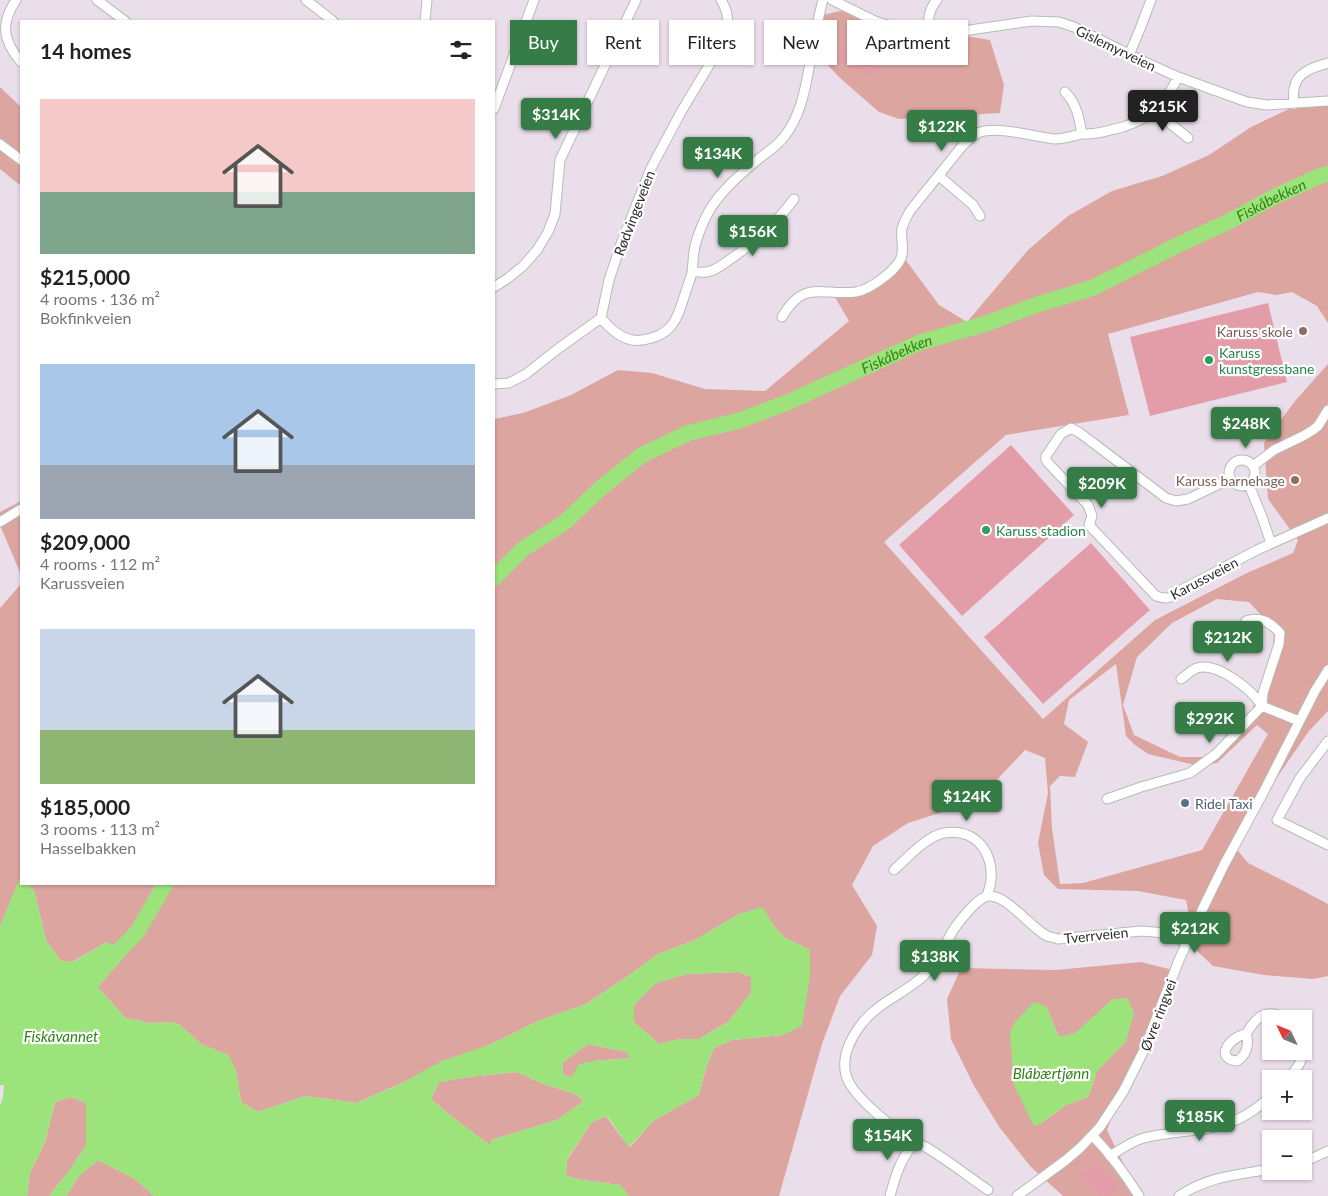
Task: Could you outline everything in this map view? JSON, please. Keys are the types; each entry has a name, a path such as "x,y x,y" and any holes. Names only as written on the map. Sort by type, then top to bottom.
{"street":[{"path":"16,0 7,20 6,30 10,47 20,61"},
{"path":"98,0 124,20"},
{"path":"306,0 332,20"},
{"path":"425,20 427,0"},
{"path":"495,106 534,0"},
{"path":"495,286 523,266 537,250 548,232 555,214 560,160 636,0"},
{"name":"Rødvingeveien","path":"601,318 615,262 651,168 727,32 726,9 721,0"},
{"path":"495,384 509,383 526,374 558,348 601,318 612,329 627,339 638,341 659,335 674,323 692,271 698,235 709,211 736,178 780,141 797,116 803,97 823,0"},
{"name":"Gislemyrveien","path":"832,0 873,20"},
{"path":"928,20 937,0"},
{"path":"1129,54 1151,0"},
{"name":"Gislemyrveien","path":"968,30 1032,21 1050,21 1066,24 1178,77 1247,102 1267,105 1328,101"},
{"path":"1294,104 1294,85 1297,78 1305,71 1328,63"},
{"path":"782,318 791,304 806,293 816,291 862,291 894,268 900,262 902,256 902,229 916,202 963,145 979,133 997,131 1063,139 1082,134 1096,134 1108,131 1131,124 1151,114 1172,91 1178,77"},
{"path":"1065,92 1074,103 1080,118 1082,134"},
{"path":"1158,107 1172,125 1188,138"},
{"path":"0,144 20,159"},
{"path":"939,176 973,205 980,216"},
{"path":"692,271 704,273 722,266 770,226 794,199"},
{"path":"1253,466 1274,450 1313,430 1318,426 1328,410"},
{"name":"Karussveien","path":"1230,479 1188,499 1171,500 1071,428 1061,434 1046,456 1049,464 1088,505 1092,516 1089,525 1156,596 1165,599 1271,543 1328,518"},
{"path":"1242,460 1253,466 1255,469 1254,478 1249,485 1236,485 1230,479 1229,471 1234,464 1242,460"},
{"path":"1249,485 1271,543"},
{"path":"0,522 20,510"},
{"path":"1108,799 1141,787 1190,774 1216,754 1262,706 1263,694 1279,644 1280,632 1264,619 1257,618 1246,621"},
{"path":"1181,679 1192,670 1199,668 1209,668 1218,671 1242,685 1256,697 1262,706 1299,722"},
{"name":"Øvre ringvei","path":"1017,1196 1066,1160 1093,1136 1119,1100 1152,1032 1179,960 1224,865 1328,670"},
{"path":"1328,741 1303,774 1277,820 1328,846"},
{"path":"894,870 906,858 937,836 953,832 970,836 982,846 990,862 992,882 987,896 980,899 965,914 935,962 920,980 869,1015 855,1034 846,1053 846,1075 850,1084 859,1095 896,1129 928,1148 988,1190"},
{"name":"Tverrveien","path":"987,896 995,896 1040,931 1058,939 1141,930 1166,933 1187,944"},
{"path":"1246,1034 1253,1022 1262,1016"},
{"path":"1110,1156 1123,1147 1143,1138 1204,1130 1236,1120 1262,1102"},
{"path":"1093,1136 1110,1156 1138,1196"},
{"path":"890,1196 898,1168 915,1142"},
{"path":"1312,1158 1328,1151"},
{"path":"1179,1196 1197,1186 1216,1179 1262,1171"}],"shaded area":[{"path":"840,11 877,20 847,20 847,65 968,65 968,36 990,40 1004,85 1000,113 899,119 879,112 827,65 837,65 837,20 822,20 823,15"},
{"path":"847,38 847,64 837,60"},
{"path":"848,65 877,65 873,76"},
{"path":"0,87 20,106 20,185 0,169"},
{"path":"1328,100 1328,323 1317,306 1292,292 1277,295 1258,292 1108,334 1129,415 1006,435 884,542 1043,719 1155,620 1247,573 1293,553 1298,540 1268,499 1264,443 1295,401 1328,364 1328,711 1309,731 1234,846 1248,863 1328,904 1328,976 1313,979 1264,975 1213,966 1196,950 1186,900 1138,891 1058,889 1044,875 1038,843 1048,793 1045,758 1025,750 990,787 955,808 908,823 873,846 852,885 877,926 872,955 840,996 822,1044 779,1196 629,1196 620,1185 566,1176 567,1160 591,1123 606,1116 630,1147 653,1121 699,1095 706,1068 714,1048 732,1040 783,1035 810,950 785,938 773,925 763,908 739,914 695,940 658,954 586,1004 538,1021 491,1044 356,1103 305,1096 258,1112 241,1102 236,1071 228,1055 201,1044 179,1024 168,1022 150,1023 125,1018 98,987 123,958 107,942 72,962 61,961 46,940 34,890 28,885 495,885 495,419 523,413 571,395 618,370 652,373 705,389 765,391 849,321 833,294 884,280 902,255 939,305 967,322 1028,250 1068,216 1112,191 1162,176 1209,155 1251,127 1295,106","holes":["1217,599 1249,602 1274,629 1272,666 1249,716 1213,757 1180,757 1134,735 1123,705 1137,657 1172,623","1116,664 1126,736 1148,754 1195,765 1217,763 1257,725 1268,734 1202,850 1083,883 1060,884 1052,828 1050,786 1060,776 1075,777 1088,742 1064,724 1069,700"]},
{"name":"Karuss kunstgressbane","path":"1268,303 1287,382 1150,416 1130,337"},
{"name":"Karuss stadion","path":"1011,445 1074,515 962,616 899,545"},
{"path":"20,502 20,573 0,525 0,512"},
{"path":"1091,543 1150,610 1043,704 984,637"},
{"path":"20,585 20,878 0,927 0,608"},
{"path":"1141,962 1173,970 1170,1002 1148,1046 1122,1089 1107,1130 1127,1171 1136,1196 1063,1196 1031,1167 1000,1128 974,1086 951,1039 947,999 961,968 1055,970","holes":["1113,999 1126,1041 1097,1071 1088,1097 1066,1105 1040,1124 1046,1006 1059,1037 1075,1034"]},
{"path":"738,972 752,977 751,993 728,1022 699,1039 680,1039 659,1044 634,1022 634,1005 655,983 687,974"},
{"path":"588,1044 627,1052 630,1058 594,1061 571,1078 563,1074 562,1063"},
{"path":"517,1072 541,1083 575,1094 584,1101 557,1120 491,1140 492,1147 431,1099 439,1082"},
{"path":"71,1097 86,1103 86,1145 69,1171 49,1196 27,1196 30,1173 45,1142 55,1102"},
{"path":"98,1160 135,1179 154,1196 66,1196 79,1176"},
{"path":"1096,1162 1121,1187 1112,1196 1099,1196 1080,1177"}],"water":[{"name":"Fiskåvannet","path":"20,877 20,885 28,885 34,890 46,940 61,961 73,962 107,942 118,947 123,958 98,987 125,1018 150,1023 168,1022 179,1024 201,1044 229,1055 236,1071 241,1102 258,1112 305,1096 356,1103 398,1085 442,1061 491,1044 538,1021 586,1004 658,954 695,940 739,914 763,907 773,925 785,938 810,950 810,976 802,1026 783,1035 732,1040 714,1048 706,1068 699,1095 653,1121 629,1147 607,1116 591,1123 567,1159 566,1176 620,1185 629,1196 154,1196 135,1179 98,1160 79,1176 66,1196 49,1196 69,1171 86,1145 86,1103 71,1097 55,1102 45,1142 30,1173 27,1196 0,1196 0,1106 4,1085 0,1085 0,927","holes":["738,972 751,977 751,993 728,1022 699,1039 680,1039 659,1044 634,1022 634,1005 656,983 687,974","588,1044 627,1052 630,1058 579,1064 571,1078 563,1074 562,1063","517,1072 541,1083 575,1094 584,1101 557,1120 491,1140 491,1146 431,1099 439,1082"]},
{"name":"Blåbærtjønn","path":"1127,998 1134,1013 1126,1041 1097,1071 1088,1097 1066,1105 1040,1124 1034,1126 1014,1085 1010,1033 1015,1022 1034,1002 1046,1006 1059,1037 1075,1033 1113,999"}],"waterway":[{"name":"Fiskåbekken","path":"495,577 523,549 565,522 602,487 642,455 688,433 738,421 786,403 921,342 982,325 1042,303 1092,288 1228,222 1272,198 1328,174"},
{"name":"Fiskåbekken","path":"120,950 138,931 164,885"}],"place":[{"name":"Karuss skole","path":"1303,331"},
{"name":"Karuss kunstgressbane","path":"1209,360"},
{"name":"Karuss barnehage","path":"1295,480"},
{"name":"Karuss stadion","path":"986,530"},
{"name":"Ridel Taxi","path":"1185,803"}]}
